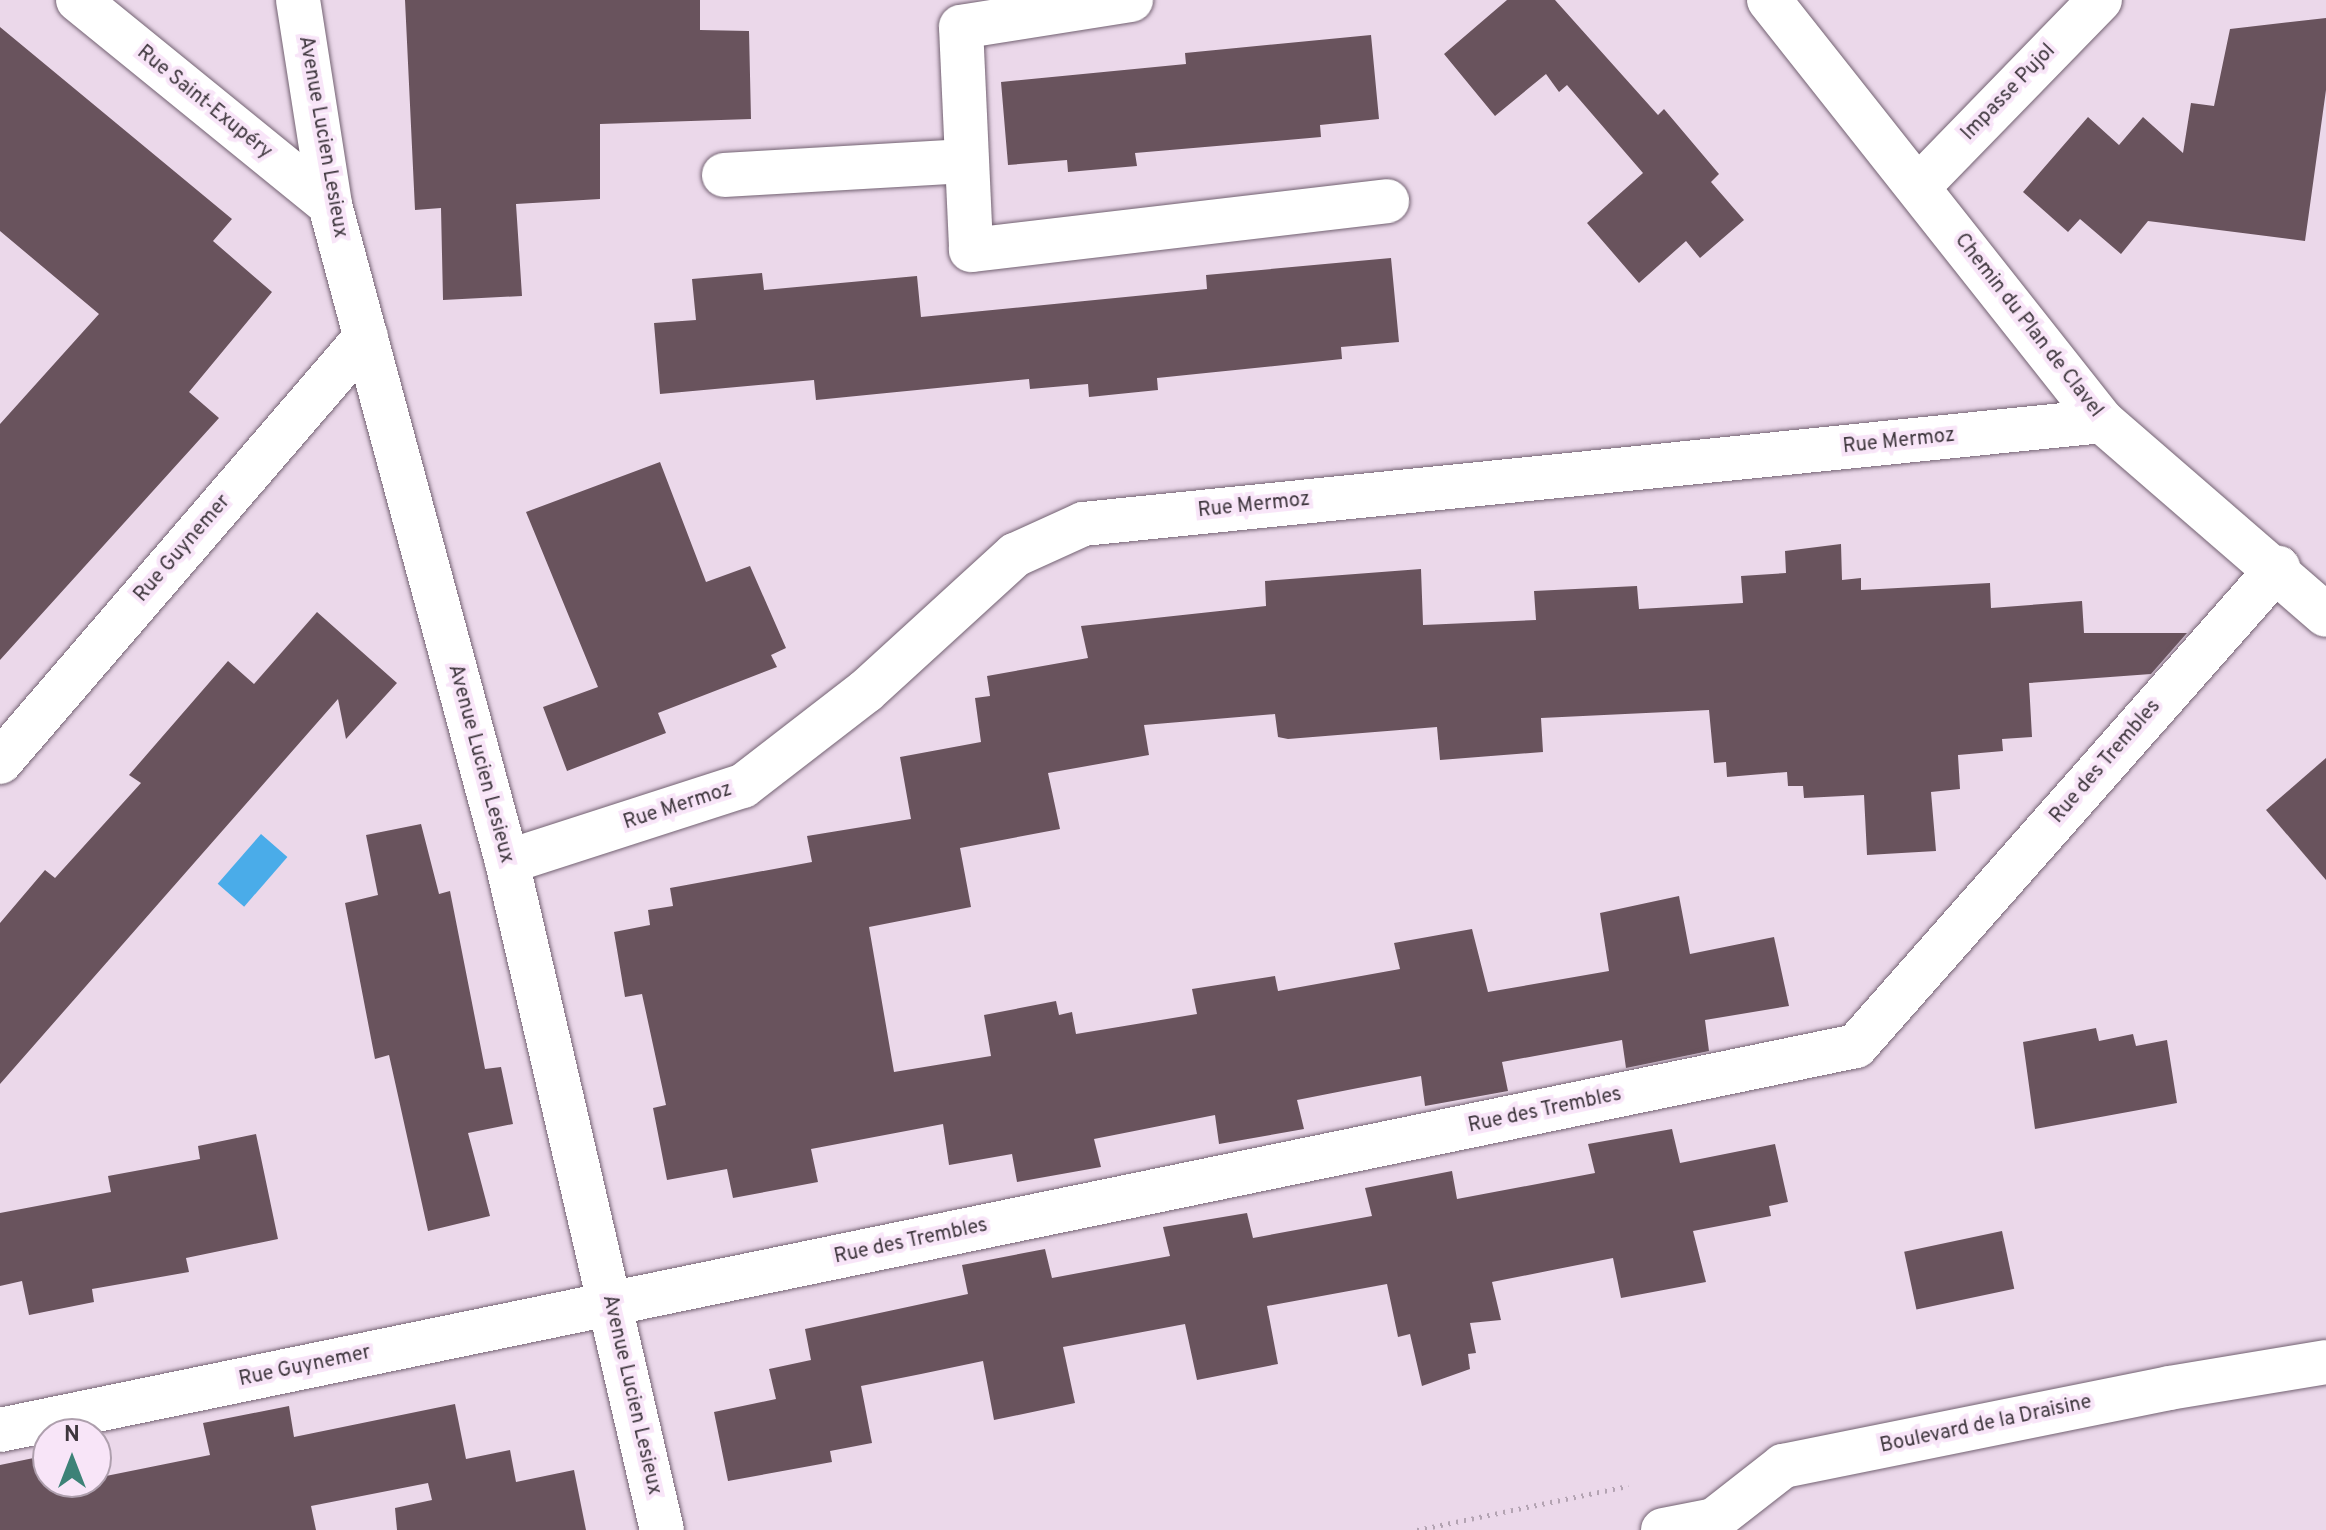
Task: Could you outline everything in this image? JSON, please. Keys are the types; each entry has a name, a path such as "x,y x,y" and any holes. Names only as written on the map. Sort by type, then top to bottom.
{"street":[{"name":"Rue Saint-Exupéry","path":"78,0 330,205"},
{"name":"Avenue Lucien Lesieux","path":"298,0 330,205 507,862 662,1530"},
{"path":"1131,0 961,27 971,250 1387,201"},
{"name":"Chemin du Plan de Clavel","path":"1769,0 2102,421 2278,568 2326,615"},
{"name":"Impasse Pujol","path":"1918,187 2100,0"},
{"path":"724,175 966,161"},
{"name":"Rue Guynemer","path":"0,762 366,337"},
{"name":"Rue Mermoz","path":"507,862 743,786 866,691 1015,555 1083,524 2102,421"},
{"name":"Rue des Trembles","path":"610,1304 1856,1046 2278,568"},
{"name":"Rue Guynemer","path":"0,1430 610,1304"},
{"name":"Boulevard de la Draisine","path":"1663,1530 1714,1520 1783,1466 2169,1388 2326,1362"}],"path":[{"path":"1417,1530 1642,1483"}],"water":[{"path":"261,834 287,857 244,907 218,884"}],"building":[{"path":"405,0 700,0 700,30 749,31 751,119 600,124 600,199 516,204 522,296 443,300 441,208 415,210"},
{"path":"1507,0 1555,0 1658,115 1664,109 1719,174 1711,182 1744,220 1700,258 1686,241 1639,283 1587,223 1643,173 1567,85 1559,92 1546,74 1495,116 1444,54"},
{"path":"2326,18 2326,90 2305,241 2148,221 2121,254 2080,219 2068,232 2023,192 2088,117 2119,145 2143,117 2183,153 2191,103 2214,106 2230,29"},
{"path":"0,27 232,219 213,241 272,292 189,392 219,418 0,660 0,424 99,314 0,231"},
{"path":"1371,35 1379,119 1320,125 1321,137 1135,153 1137,166 1068,172 1067,160 1008,165 1001,82 1186,64 1185,53"},
{"path":"1391,258 1399,342 1341,347 1342,359 1157,378 1158,390 1089,397 1088,384 1030,389 1029,379 816,400 814,380 660,394 654,323 696,320 692,279 762,273 764,290 917,276 921,317 1207,289 1206,275"},
{"path":"660,462 706,582 750,566 786,648 771,655 777,667 658,713 666,733 567,771 543,707 598,687 526,512"},
{"path":"1841,544 1842,580 1861,578 1861,590 1990,583 1991,608 2082,601 2084,633 2187,633 2151,674 2029,683 2032,737 2002,739 2003,751 1958,755 1960,789 1931,792 1936,851 1867,855 1864,795 1804,798 1803,786 1788,786 1787,772 1727,777 1726,762 1714,763 1709,710 1541,718 1543,752 1440,760 1437,727 1288,739 1278,737 1275,714 1144,725 1149,755 1048,773 1060,829 960,848 971,907 869,927 894,1072 991,1056 984,1015 1056,1001 1059,1015 1072,1012 1076,1034 1197,1014 1192,989 1275,976 1278,991 1400,969 1394,943 1472,929 1488,992 1609,971 1600,913 1679,896 1690,954 1774,937 1789,1006 1705,1020 1709,1051 1626,1068 1622,1040 1502,1062 1508,1091 1425,1106 1421,1076 1297,1100 1304,1129 1219,1144 1215,1115 1094,1139 1101,1167 1017,1182 1012,1154 949,1165 943,1124 811,1149 818,1182 733,1198 727,1169 667,1180 653,1108 666,1105 642,994 625,997 614,932 650,925 648,910 673,906 670,888 812,862 807,836 911,819 900,757 981,742 975,698 990,696 987,676 1088,658 1081,626 1266,606 1265,581 1421,569 1423,625 1536,620 1534,591 1637,586 1639,609 1743,603 1741,576 1786,573 1785,551"},
{"path":"317,612 397,683 346,739 338,699 0,1084 0,923 45,870 55,878 141,783 129,775 228,661 254,684"},
{"path":"2326,758 2326,880 2266,810"},
{"path":"421,824 439,894 450,891 485,1069 501,1067 513,1124 468,1133 490,1216 428,1231 389,1055 375,1059 345,903 378,895 366,835"},
{"path":"2096,1028 2099,1041 2133,1034 2136,1046 2167,1040 2177,1103 2035,1129 2023,1042"},
{"path":"1672,1129 1680,1163 1775,1144 1788,1202 1769,1206 1771,1216 1693,1231 1706,1282 1621,1298 1613,1258 1492,1282 1501,1320 1470,1323 1476,1353 1468,1354 1470,1369 1422,1386 1410,1334 1398,1337 1387,1284 1267,1306 1278,1364 1197,1380 1185,1324 1063,1347 1075,1403 994,1420 983,1361 861,1386 872,1443 830,1451 832,1462 728,1481 714,1412 776,1399 769,1369 811,1360 805,1329 968,1294 962,1265 1045,1249 1052,1278 1170,1256 1163,1227 1247,1213 1253,1238 1372,1216 1365,1188 1452,1171 1457,1199 1595,1173 1588,1144"},
{"path":"256,1134 278,1239 186,1258 189,1272 92,1289 94,1302 29,1315 22,1281 0,1286 0,1213 111,1192 108,1176 200,1159 198,1146"},
{"path":"2002,1231 2014,1289 1916,1310 1904,1252"},
{"path":"455,1404 466,1459 510,1450 516,1482 574,1470 586,1530 397,1530 395,1508 432,1500 428,1483 311,1506 316,1530 0,1530 0,1465 32,1458 32,1498 112,1498 112,1475 210,1455 203,1423 289,1406 294,1437"}]}
